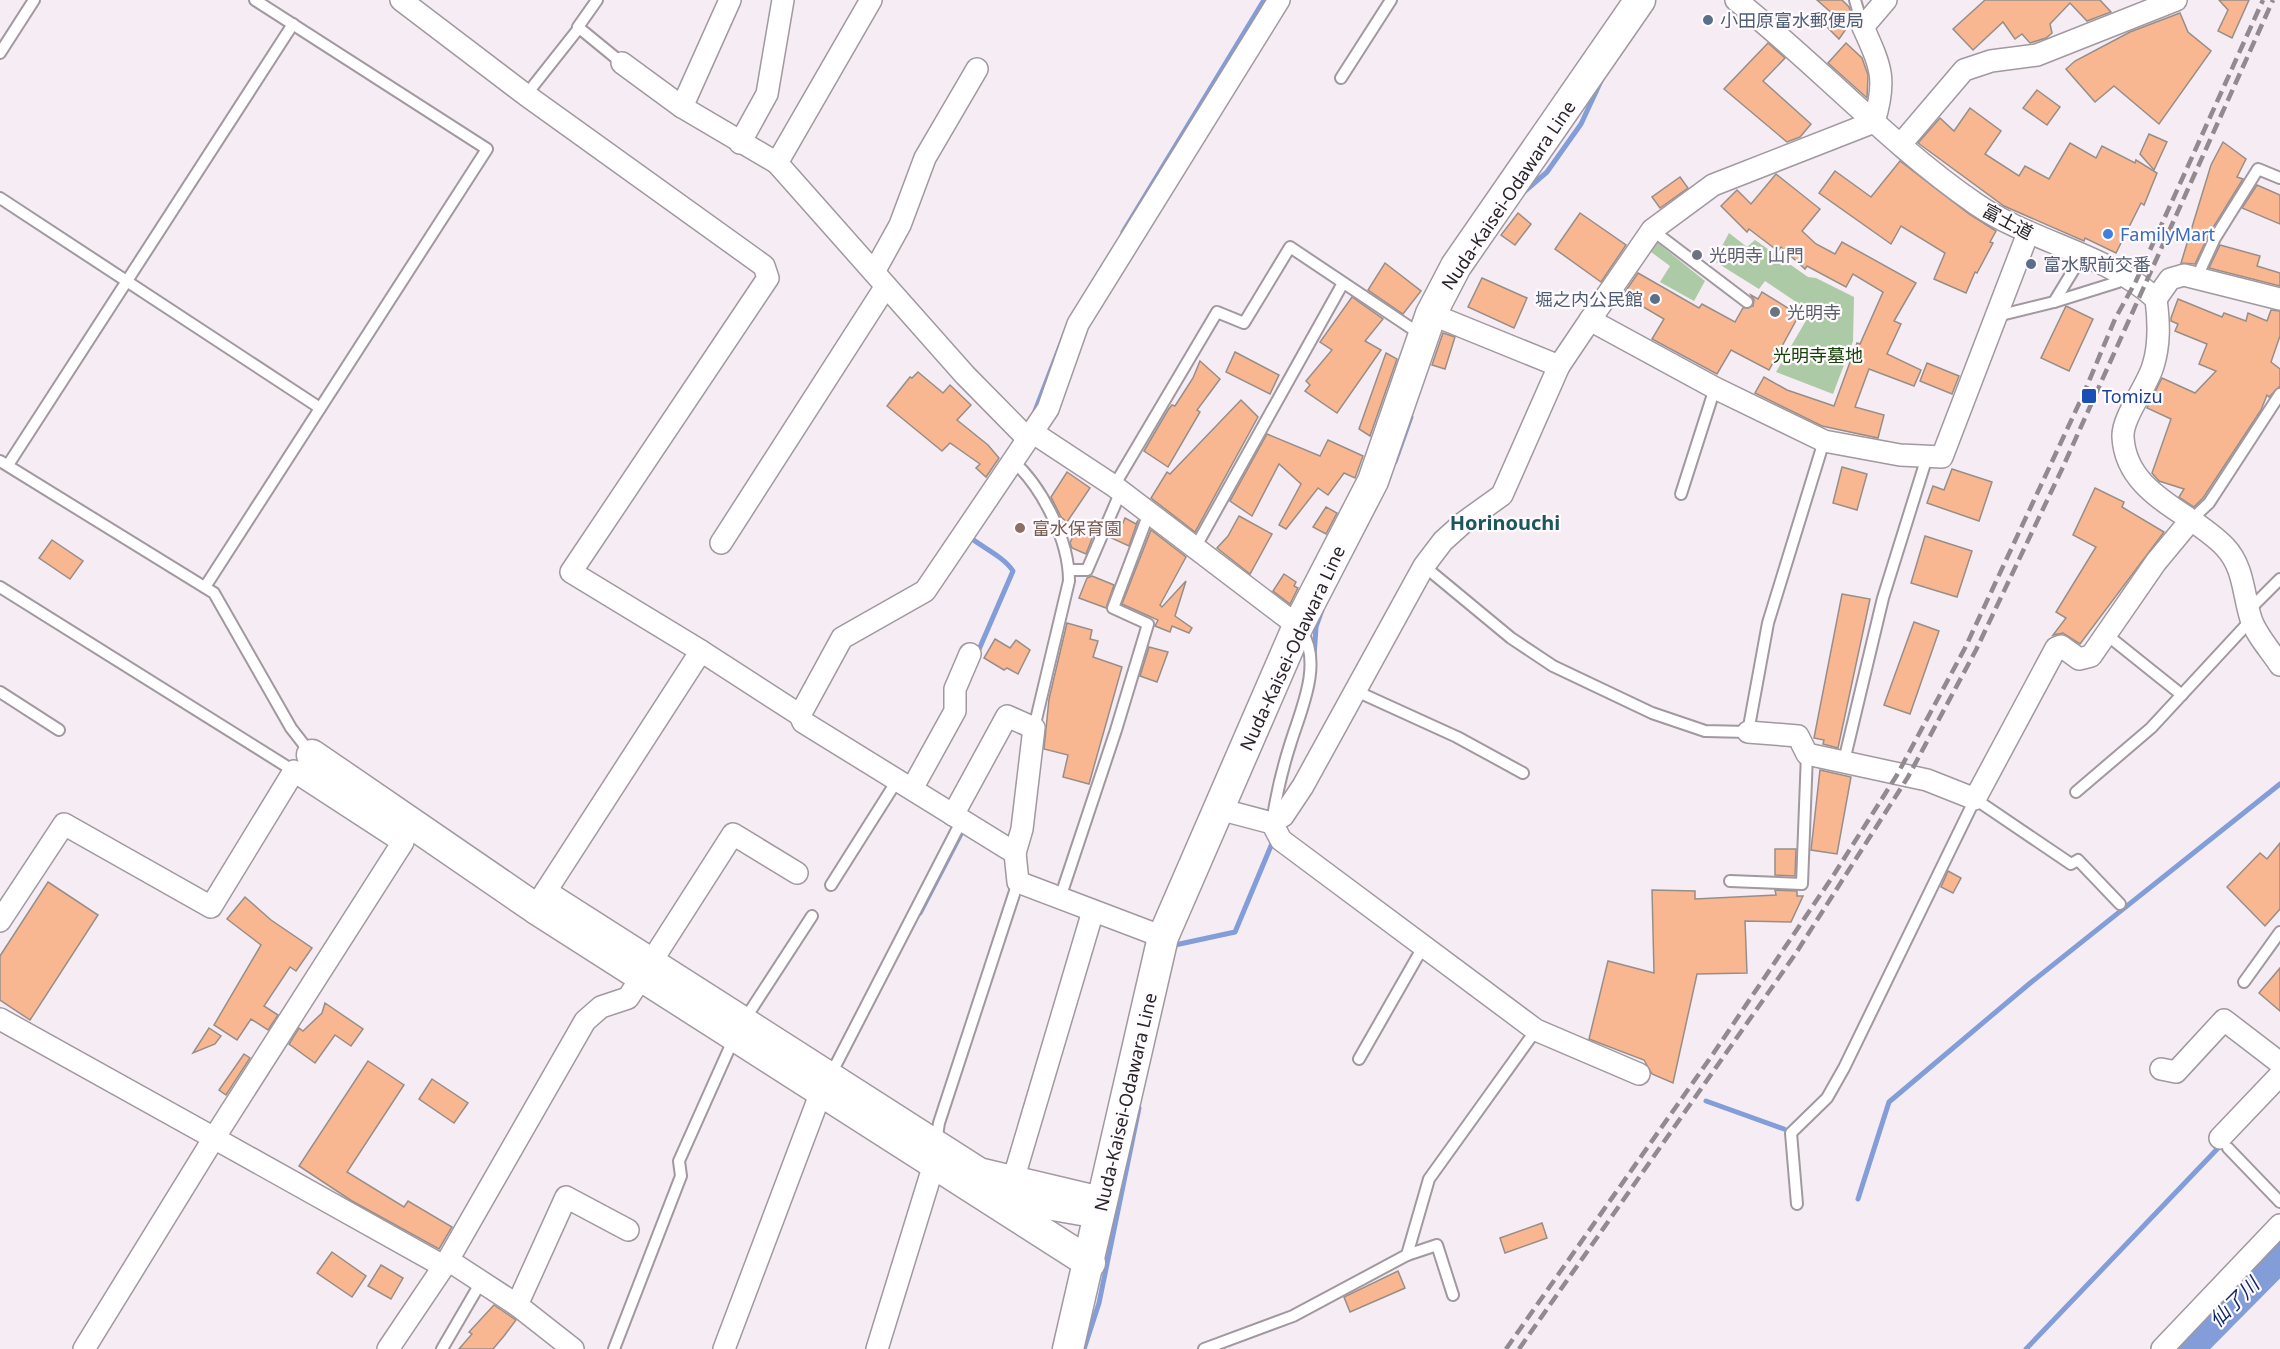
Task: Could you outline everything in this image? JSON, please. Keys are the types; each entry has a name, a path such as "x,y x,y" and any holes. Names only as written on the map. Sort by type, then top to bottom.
{"main road":[{"name":"Nuda-Kaisei-Odawara Line","path":"1068,1349 1163,937 1298,627 1373,480 1456,266 1640,0"},
{"path":"303,763 541,900 935,1153 977,1193 1089,1263"},
{"path":"977,1193 1101,1206"}],"street":[{"path":"401,0 526,95 764,266 768,278 570,572 701,651 800,715 803,722 906,783 1016,853"},
{"path":"682,107 730,0"},
{"path":"740,143 767,94 783,0"},
{"path":"777,163 871,0"},
{"path":"800,715 842,638 925,591 1048,409 1077,324 1279,0"},
{"name":"富士道","path":"1736,0 1784,38 1874,122 1976,204 2028,233 2136,281 2156,298"},
{"path":"1219,809 1272,823 1283,816 1303,786 1424,566 1463,523 1502,495 1559,366 1652,230 1713,185 1874,122 1882,93 1880,64 1863,27 1886,0"},
{"path":"1901,144 1964,70 1991,61 2037,55 2176,0"},
{"path":"622,63 682,107 777,163 880,279 1030,435 1118,489 1298,627"},
{"path":"721,543 880,279 925,158 977,69"},
{"path":"1590,320 1714,388 1824,441 1927,457 1942,457 2028,233"},
{"path":"2280,299 2184,275 2170,279 2156,298 2159,342 2153,368 2122,433 2124,451 2131,469 2142,482 2225,547 2235,561 2241,575 2250,615 2280,665"},
{"path":"1436,322 1559,366"},
{"path":"1748,732 1798,736 1807,754 1927,780 1975,799 2056,648 2061,646 2079,659 2086,659 2107,635 2156,562 2190,521"},
{"path":"541,900 701,651"},
{"path":"906,783 955,711 955,689 970,654"},
{"path":"958,817 1007,716 1035,728 1022,829 1016,853 1018,882 1163,937"},
{"path":"0,921 64,824 211,907 303,763 403,842 214,1138 84,1349"},
{"path":"1272,823 1281,840 1536,1030 1640,1074"},
{"path":"388,1349 445,1263 585,1021 601,1007 628,998 733,834 797,873"},
{"path":"1014,1177 1093,911"},
{"path":"0,1019 214,1138 482,1282 517,1305 573,1349"},
{"path":"2161,1069 2176,1072 2224,1020 2280,1063"},
{"path":"2224,1143 2280,1075"},
{"path":"724,1349 827,1082"},
{"path":"877,1349 935,1153 1101,1206"},
{"path":"517,1305 566,1197 628,1230"},
{"path":"2162,1349 2280,1225"}],"lane":[{"path":"0,53 34,0"},
{"path":"205,587 487,149 255,0"},
{"path":"526,95 579,28 597,0"},
{"path":"1341,78 1391,0"},
{"path":"1856,0 1863,27"},
{"path":"292,24 127,282 4,463 214,593 291,728 303,763"},
{"path":"579,28 622,63"},
{"path":"2197,278 2216,238 2258,169 2280,178"},
{"path":"0,198 320,408"},
{"path":"1652,230 1747,302"},
{"path":"1069,570 1087,570 1118,489 1217,312 1244,323 1290,247 1343,283 1436,322"},
{"path":"2054,302 2082,256"},
{"path":"1995,317 2118,282 2122,274"},
{"path":"1195,548 1343,283"},
{"path":"1681,494 1714,388"},
{"path":"2190,521 2209,503 2280,394"},
{"path":"1424,566 1511,638 1553,666 1652,713 1705,731 1748,732 1768,623 1824,441"},
{"path":"1844,761 1883,598 1927,457"},
{"path":"1013,461 1025,472 1059,528 1069,570 1069,581 1035,728"},
{"path":"1060,898 1116,730 1148,624 1113,608 1149,513"},
{"path":"2076,792 2151,728 2182,695 2280,579"},
{"path":"0,587 303,763"},
{"path":"1272,823 1290,744 1300,717 1310,667 1307,639 1298,627"},
{"path":"2107,635 2182,695"},
{"path":"1356,690 1457,737 1523,773"},
{"path":"0,692 59,730"},
{"path":"1730,881 1802,884 1807,754"},
{"path":"831,885 906,783"},
{"path":"1797,1204 1791,1133 1827,1098 1844,1068 1975,799 2071,864 2078,860 2120,904"},
{"path":"827,1082 958,817"},
{"path":"935,1153 939,1123 1018,882"},
{"path":"614,1349 681,1176 679,1161 740,1028 812,916"},
{"path":"2244,982 2280,932"},
{"path":"1359,1059 1423,947"},
{"path":"1407,1255 1429,1179 1536,1030"},
{"path":"2224,1143 2280,1202"},
{"path":"1204,1349 1293,1316 1407,1255 1437,1245 1453,1295"},
{"path":"442,1349 482,1282"}],"green space":[{"name":"光明寺墓地","path":"1729,233 1747,247 1755,240 1808,277 1816,278 1854,297 1853,341 1833,394 1776,372 1811,312 1765,281 1759,289 1714,261"},
{"path":"1654,240 1705,281 1694,301 1660,282 1670,266 1647,249"}],"building":[{"path":"1817,0 1842,0 1849,7 1853,19 1839,39 1826,26 1835,16"},
{"path":"1985,0 2100,0 2111,12 2087,21 2070,3 2050,24 2052,33 2046,38 2030,43 2022,34 2015,39 2003,22 1973,50 1953,29"},
{"path":"2219,0 2249,0 2232,38 2218,31 2228,10"},
{"path":"2180,13 2188,32 2211,51 2159,124 2114,86 2095,102 2066,69 2075,61 2130,32"},
{"path":"1768,43 1785,58 1763,81 1811,124 1800,137 1787,142 1724,89"},
{"path":"1846,43 1862,58 1868,75 1867,98 1828,63"},
{"path":"2037,90 2060,107 2047,125 2023,108"},
{"path":"1970,108 2001,131 1985,154 2019,176 2025,166 2049,179 2070,143 2096,158 2102,146 2135,163 2136,160 2157,173 2144,205 2141,203 2116,253 2085,238 2084,241 2004,206 1918,143 1940,118 1954,131"},
{"path":"2149,134 2167,142 2154,170 2140,154"},
{"path":"2223,142 2246,159 2237,177 2243,179 2209,234 2195,264 2181,263 2211,165"},
{"path":"1900,161 1969,214 1996,231 1990,242 1993,243 1977,273 1975,272 1966,293 1934,279 1945,253 1901,226 1891,244 1819,193 1835,171 1871,197"},
{"path":"1776,174 1820,209 1802,231 1816,244 1835,254 1842,242 1916,283 1894,321 1901,324 1887,354 1921,370 1914,386 1869,369 1855,407 1884,415 1878,438 1822,426 1755,393 1764,377 1787,390 1834,406 1857,343 1860,344 1883,292 1853,274 1846,287 1807,266 1805,269 1781,247 1778,251 1749,229 1747,232 1721,206 1737,190 1751,204"},
{"path":"1680,177 1688,188 1660,208 1652,197"},
{"path":"2257,185 2280,195 2280,224 2242,208"},
{"path":"1518,213 1531,224 1515,245 1501,235"},
{"path":"1580,213 1626,245 1601,282 1555,249"},
{"path":"2220,245 2260,256 2257,266 2280,273 2280,286 2209,268"},
{"path":"1385,263 1421,291 1403,314 1368,290"},
{"path":"1638,273 1699,308 1702,304 1735,322 1743,308 1753,306 1754,300 1751,295 1758,299 1762,292 1799,315 1769,370 1731,350 1717,374 1652,339 1664,319 1623,295"},
{"path":"1482,278 1527,298 1514,328 1468,307"},
{"path":"1352,297 1383,319 1365,341 1381,350 1337,413 1305,391 1310,385 1306,381 1332,350 1320,342"},
{"path":"2178,299 2222,317 2224,313 2246,321 2248,313 2267,321 2271,310 2280,311 2280,336 2271,362 2280,369 2280,386 2269,397 2267,395 2261,410 2203,498 2194,507 2179,497 2184,489 2159,481 2152,473 2171,419 2147,408 2162,378 2195,393 2216,371 2199,364 2207,344 2175,331 2178,324 2171,321 2171,318"},
{"path":"2066,306 2093,319 2069,371 2041,358"},
{"path":"1443,333 1455,337 1445,369 1432,365"},
{"path":"1235,352 1279,375 1270,394 1226,372"},
{"path":"1386,353 1397,359 1370,436 1359,429"},
{"path":"1200,361 1220,379 1197,410 1200,412 1168,467 1144,451 1168,410 1172,405 1175,406 1193,378"},
{"path":"1927,363 1959,376 1952,394 1920,381"},
{"path":"918,372 943,393 950,385 971,405 957,420 988,445 999,458 986,477 976,468 980,464 950,443 942,451 887,406 910,377 912,378"},
{"path":"1241,400 1258,417 1195,532 1151,498 1167,472 1170,474"},
{"path":"1267,434 1320,456 1328,440 1363,456 1355,478 1344,473 1328,495 1318,488 1286,529 1279,525 1301,484 1279,464 1252,516 1230,501"},
{"path":"1842,467 1867,474 1857,510 1833,503"},
{"path":"1952,469 1992,482 1979,521 1927,503 1933,486 1944,490"},
{"path":"1067,472 1090,488 1067,522 1061,517 1051,497"},
{"path":"2095,488 2124,502 2122,507 2164,532 2080,644 2063,633 2053,635 2066,618 2056,612 2096,547 2073,535"},
{"path":"1326,507 1337,513 1326,534 1313,527"},
{"path":"1239,516 1272,534 1250,574 1217,548 1228,536"},
{"path":"1125,518 1136,524 1138,520 1129,546 1109,537 1117,520 1123,523"},
{"path":"1076,529 1093,536 1086,554 1072,548 1070,543"},
{"path":"1151,530 1186,557 1160,605 1162,607 1186,581 1175,616 1192,628 1189,633 1172,626 1170,632 1155,626 1158,620 1122,604"},
{"path":"1925,536 1972,551 1957,597 1911,583"},
{"path":"52,540 83,561 70,579 39,558"},
{"path":"1284,574 1296,582 1294,586 1298,588 1290,604 1273,591"},
{"path":"1092,576 1114,585 1106,608 1079,598 1087,578"},
{"path":"1842,594 1870,599 1838,748 1823,744 1824,740 1814,738"},
{"path":"1914,622 1939,631 1910,714 1884,705"},
{"path":"1067,623 1092,630 1090,639 1098,641 1093,657 1122,667 1089,784 1063,777 1068,755 1044,749 1049,699"},
{"path":"995,639 1010,648 1016,640 1030,650 1018,674 1007,668 1004,670 984,658"},
{"path":"1149,647 1168,652 1157,682 1140,676"},
{"path":"1820,770 1851,777 1837,854 1811,850"},
{"path":"2280,843 2280,909 2265,926 2227,887 2260,853 2267,859"},
{"path":"1775,849 1796,849 1795,876 1775,875"},
{"path":"1948,871 1961,878 1953,893 1941,887"},
{"path":"48,882 98,915 30,1020 0,1000 0,956"},
{"path":"1652,890 1695,891 1695,899 1776,895 1775,890 1797,891 1797,896 1803,896 1791,922 1745,921 1747,973 1697,974 1673,1083 1652,1074 1644,1060 1589,1039 1608,961 1654,973"},
{"path":"245,897 271,920 312,948 296,971 290,967 264,1006 278,1015 268,1030 251,1019 237,1040 214,1025 261,945 227,919"},
{"path":"2280,968 2280,1011 2259,993"},
{"path":"325,1003 363,1029 351,1046 335,1035 315,1063 289,1044 299,1028 303,1031 322,1013"},
{"path":"209,1028 221,1036 215,1044 193,1053"},
{"path":"244,1054 250,1058 226,1095 219,1090"},
{"path":"368,1061 404,1085 347,1172 404,1207 408,1201 452,1227 439,1249 352,1201 299,1166"},
{"path":"432,1079 468,1103 454,1123 419,1099"},
{"path":"1542,1223 1547,1238 1505,1253 1500,1238"},
{"path":"332,1252 366,1276 352,1297 317,1273"},
{"path":"381,1265 403,1278 391,1299 368,1286"},
{"path":"1398,1271 1405,1288 1350,1312 1344,1297"},
{"path":"494,1305 516,1320 504,1336 493,1349 459,1349 472,1334 469,1332"}],"waterway":[{"path":"1123,232 1264,0"},
{"path":"1525,191 1547,172 1581,124 1601,81"},
{"path":"1035,411 1067,328"},
{"path":"1395,462 1411,417"},
{"path":"968,536 998,557 1013,571 977,654"},
{"path":"1314,657 1316,627 1322,610"},
{"path":"1858,1199 1889,1102 2029,984 2280,784"},
{"path":"920,913 963,830"},
{"path":"1174,949 1175,945 1235,932 1273,841"},
{"path":"1706,1101 1784,1129"},
{"path":"1084,1349 1099,1303 1139,1108"},
{"path":"2026,1349 2222,1144"},
{"name":"仙了川","path":"2187,1349 2280,1255"}],"railway":[{"path":"1506,1349 1713,1054 1833,876 1897,775 1965,648 2084,393 2115,319 2136,281 2263,0"},
{"path":"1519,1349 1796,953 1908,777 1976,650 2062,469 2273,0"}],"place":[{"name":"小田原富水郵便局","path":"1708,20"},
{"name":"FamilyMart","path":"2108,234"},
{"name":"光明寺 山門","path":"1697,255"},
{"name":"富水駅前交番","path":"2031,264"},
{"name":"堀之内公民館","path":"1655,299"},
{"name":"光明寺","path":"1775,312"},
{"name":"Tomizu","path":"2089,396"},
{"name":"富水保育園","path":"1020,528"}],"district":[{"name":"Horinouchi","path":"1505,522"}]}
